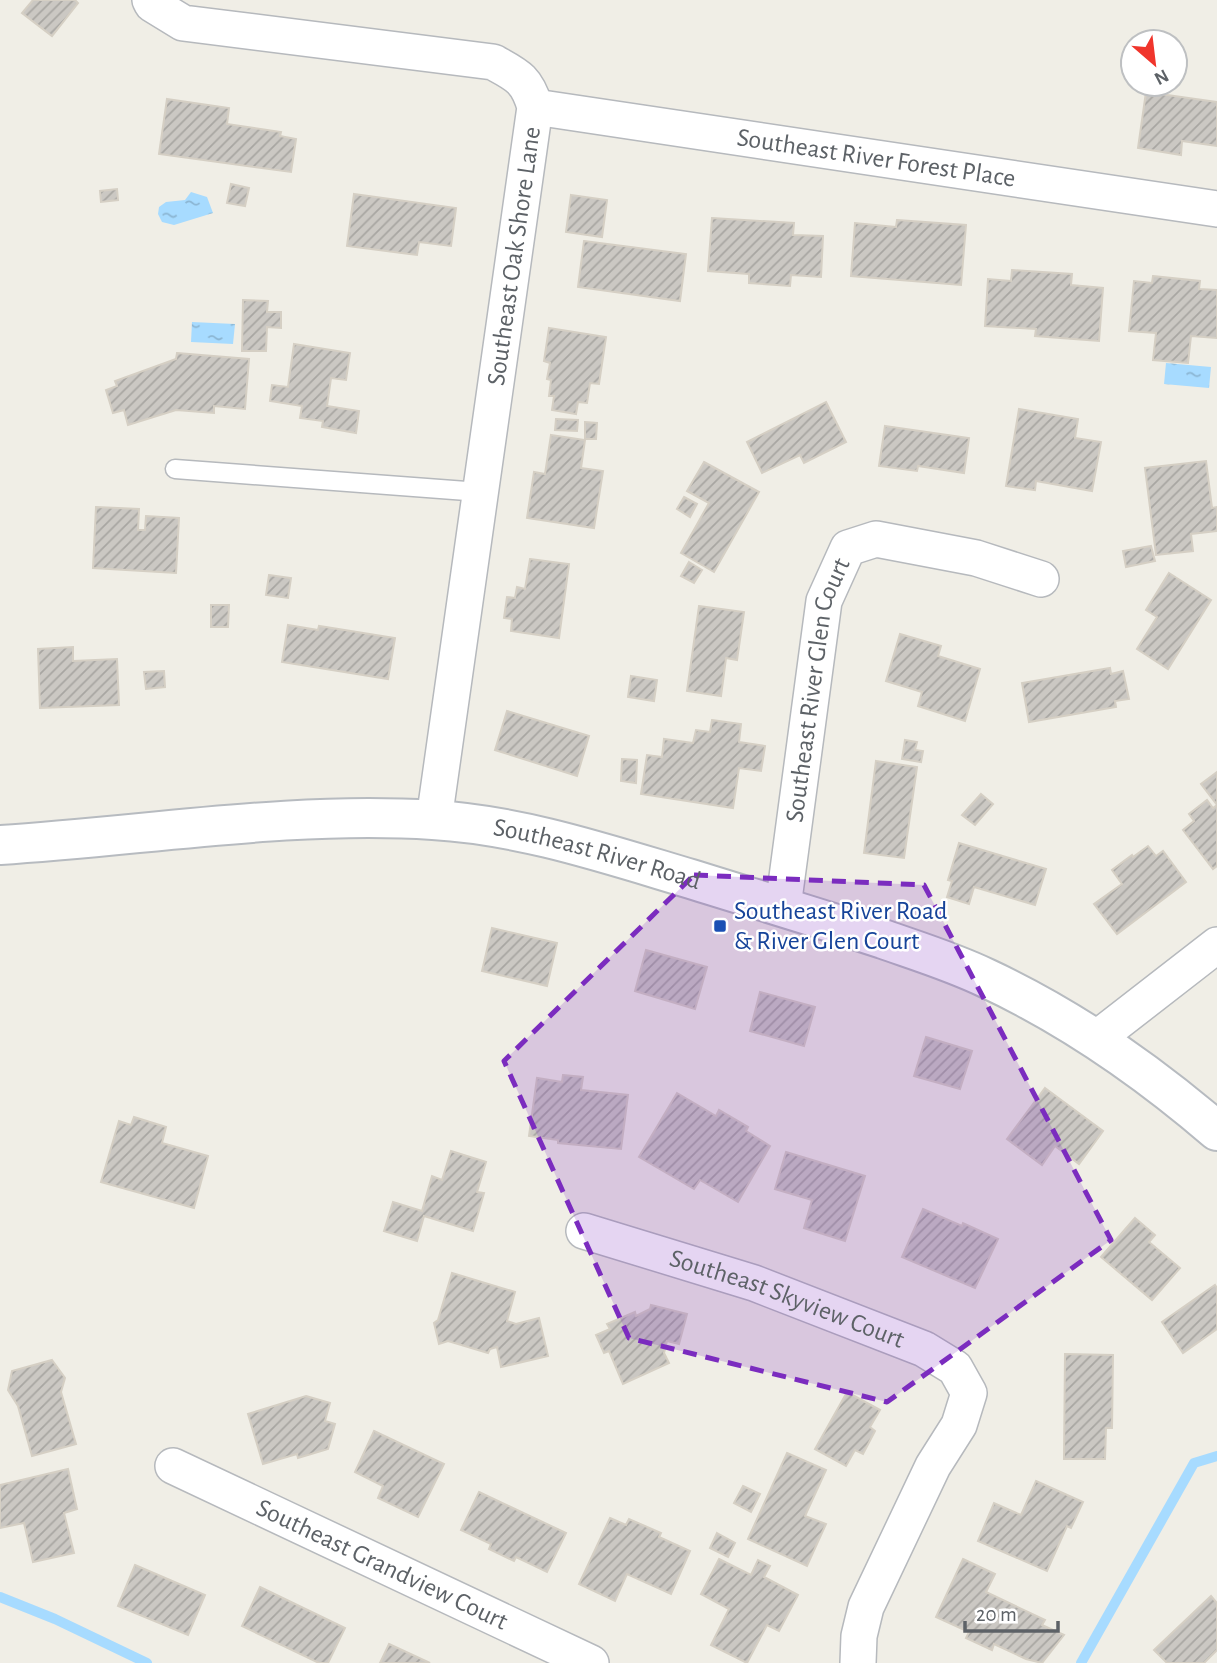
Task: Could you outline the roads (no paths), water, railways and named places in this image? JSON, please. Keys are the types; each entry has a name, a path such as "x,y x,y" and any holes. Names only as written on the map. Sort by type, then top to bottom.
{"street":[{"name":"Southeast Oak Shore Lane","path":"150,0 152,4 183,23 493,62 529,86 535,107 434,820"},
{"name":"Southeast River Forest Place","path":"535,107 1217,209"},
{"name":"Southeast River Glen Court","path":"783,907 824,601 848,548 876,539 976,558 1041,579"},
{"name":"Southeast River Road","path":"0,845 340,818 468,823 538,836 783,907 933,956 982,976 1028,998 1096,1039 1217,1131"},
{"path":"1096,1039 1217,945"},
{"name":"Southeast Skyview Court","path":"584,1231 754,1283 924,1349 955,1368 969,1393 959,1425 933,1466 866,1608 859,1636 858,1663"},
{"name":"Southeast Grandview Court","path":"173,1466 591,1663"}],"lane":[{"path":"175,468 480,492"}],"water":[{"path":"191,192 207,197 213,213 174,225 162,222 158,214 159,207 166,202 185,200"},
{"path":"192,322 235,324 233,344 191,342"},
{"path":"1166,363 1211,367 1209,388 1164,384"}],"waterway":[{"path":"1081,1663 1194,1463 1217,1456"},
{"path":"0,1597 55,1619 147,1663"}],"place":[{"name":"Southeast River Road & River Glen Court","path":"720,926"}]}
